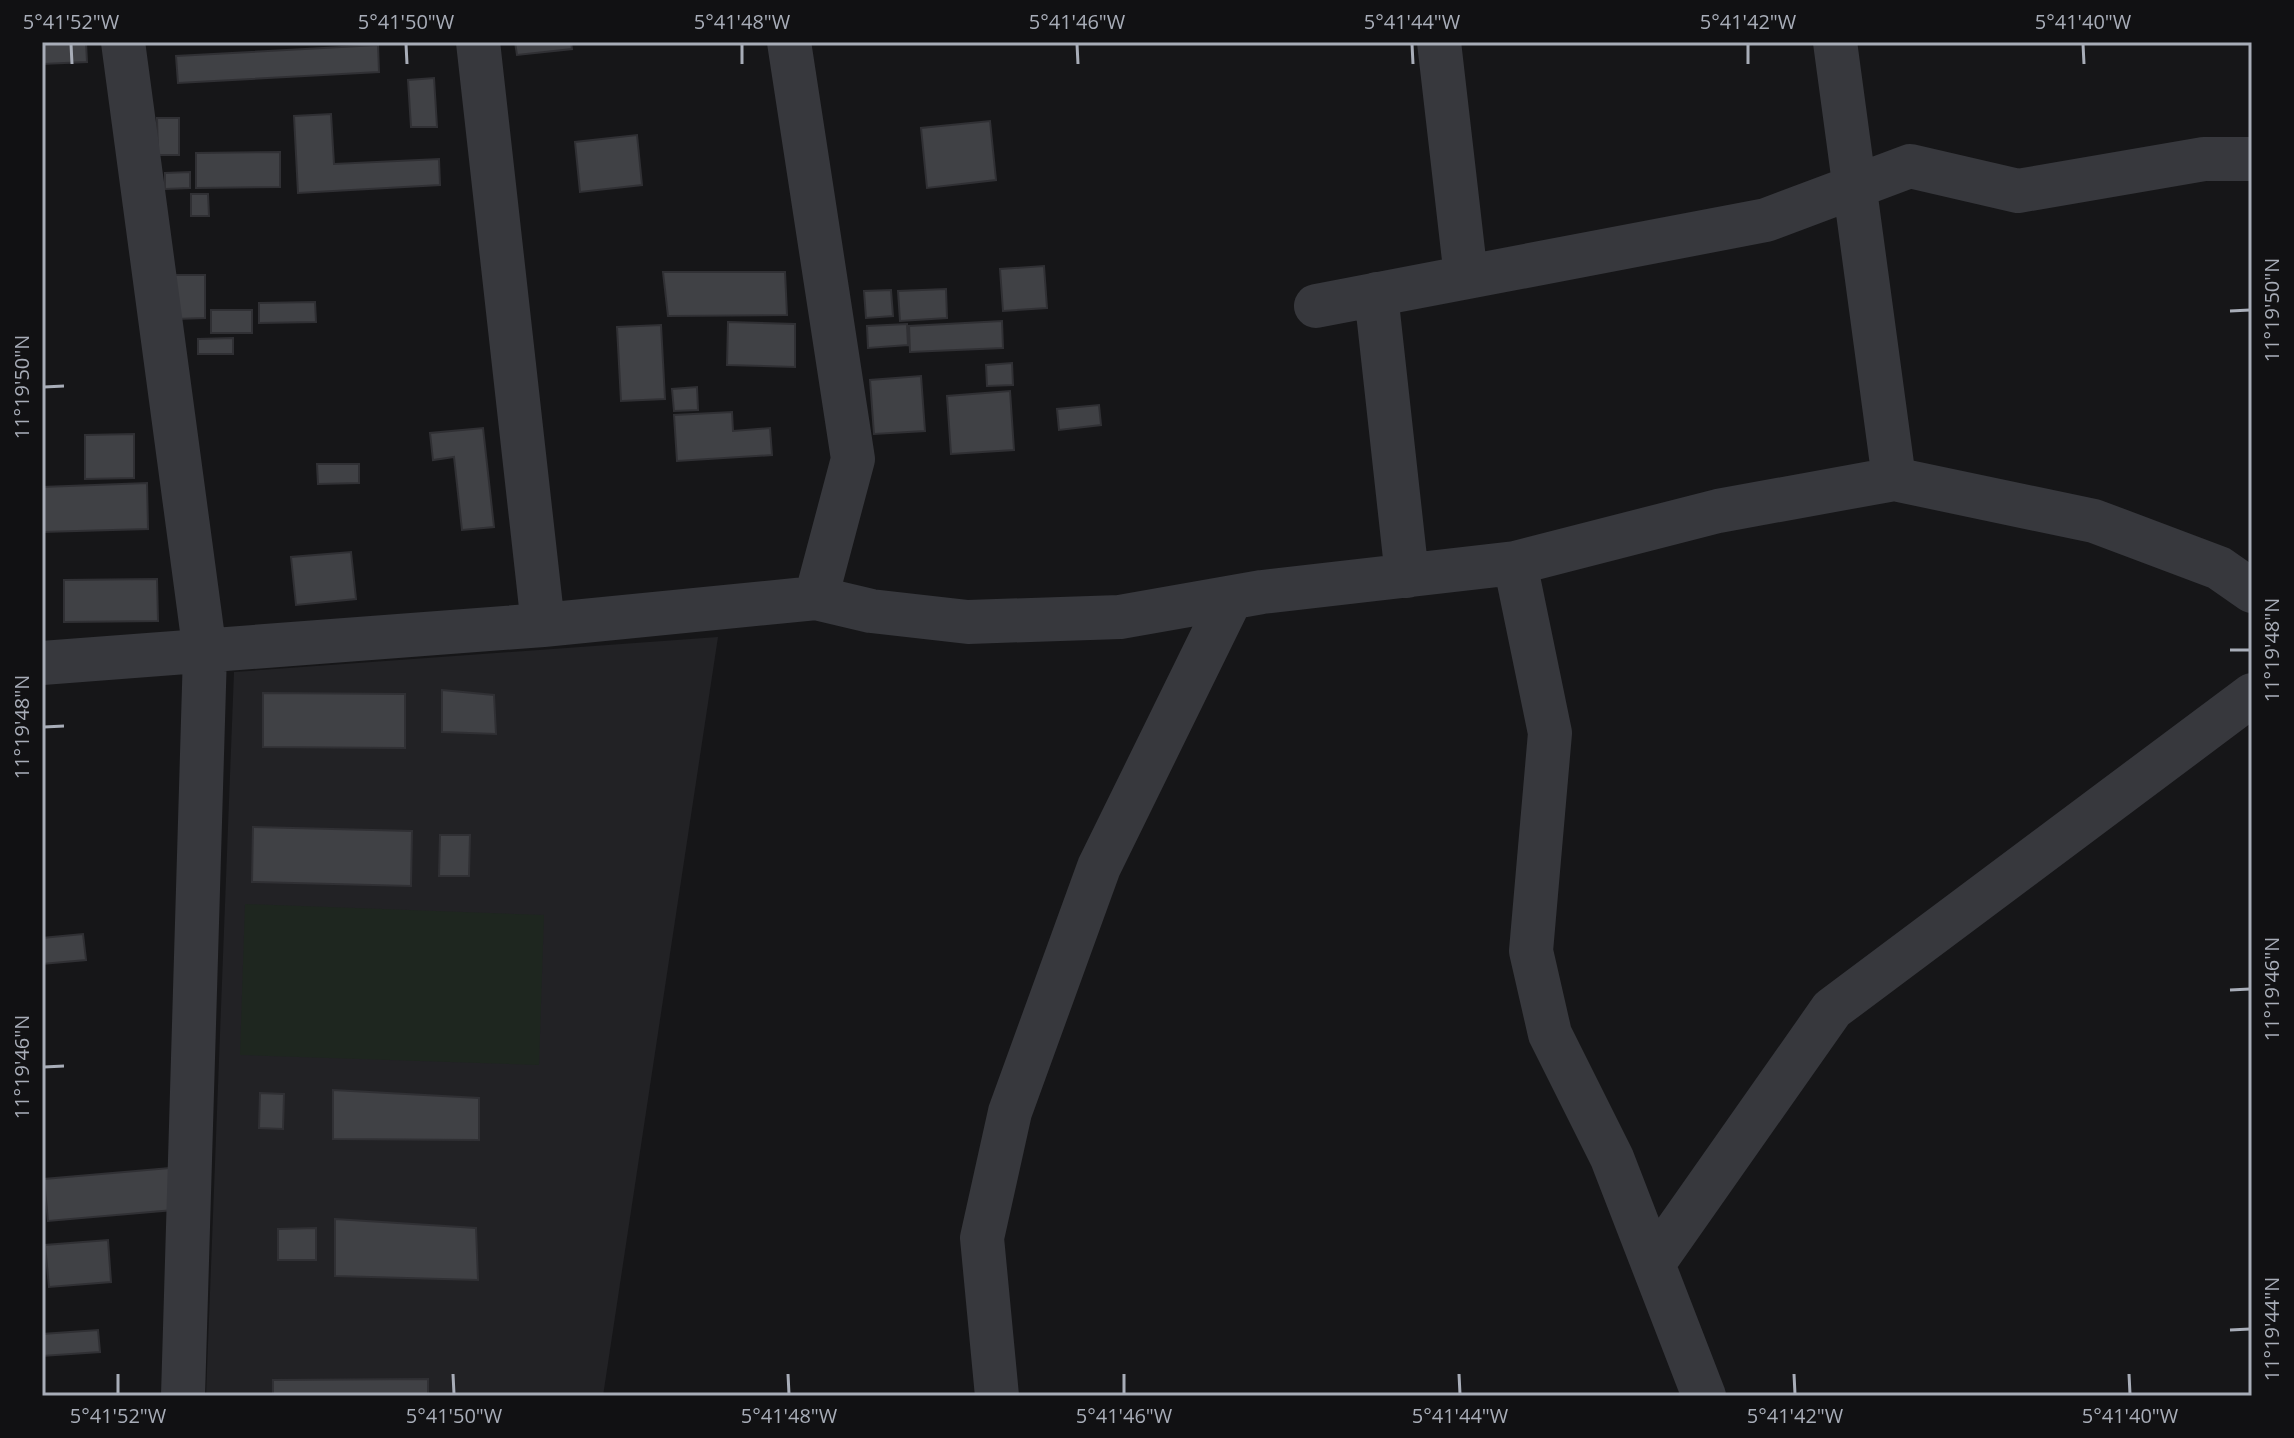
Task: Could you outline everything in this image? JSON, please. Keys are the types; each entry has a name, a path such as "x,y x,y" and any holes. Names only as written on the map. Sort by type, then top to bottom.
{"street":[{"path":"123,42 205,653 183,1396"},
{"path":"478,42 543,625"},
{"path":"789,42 853,459 816,598"},
{"path":"1439,42 1466,277"},
{"path":"1835,42 1894,479"},
{"path":"1316,306 1766,220 1910,166 2018,191 2204,159 2252,159"},
{"path":"1376,294 1407,576"},
{"path":"42,663 543,625 816,598 871,611 968,622 1120,617 1231,598 1515,563 1718,511 1808,492 1894,479 2094,521 2219,568 2252,591"},
{"path":"1515,563 1550,733 1531,951 1550,1034 1612,1158 1704,1396"},
{"path":"997,1396 982,1238 1010,1112 1099,867 1231,598"},
{"path":"1653,1264 1832,1009 2252,695"}],"shaded area":[{"path":"718,637 603,1396 206,1396 234,672"},
{"path":"245,904 544,915 539,1065 240,1055"}],"building":[{"path":"42,42 86,42 87,62 42,64"},
{"path":"515,42 571,42 572,49 517,55"},
{"path":"378,45 379,72 178,83 176,56"},
{"path":"434,78 437,127 411,127 408,80"},
{"path":"331,114 334,164 439,159 440,185 298,193 294,116"},
{"path":"157,118 179,118 179,155 158,155"},
{"path":"990,121 996,180 927,188 921,128"},
{"path":"637,135 642,185 580,192 575,142"},
{"path":"280,152 280,187 196,188 196,153"},
{"path":"190,172 190,188 165,189 165,173"},
{"path":"191,194 208,194 209,216 191,216"},
{"path":"1044,266 1047,308 1003,311 1000,269"},
{"path":"663,272 785,272 787,315 668,316"},
{"path":"174,275 205,275 205,318 175,319"},
{"path":"946,289 947,318 900,321 898,291"},
{"path":"891,290 893,316 866,318 864,291"},
{"path":"315,302 316,322 259,323 259,303"},
{"path":"211,310 252,310 252,333 211,333"},
{"path":"1002,321 1003,348 910,352 909,326"},
{"path":"728,322 795,324 795,367 727,365"},
{"path":"907,324 908,345 868,348 867,326"},
{"path":"661,325 665,399 621,401 617,327"},
{"path":"233,338 233,354 198,354 198,339"},
{"path":"1012,363 1013,385 987,386 986,365"},
{"path":"921,376 925,431 874,434 870,380"},
{"path":"697,387 698,410 674,411 672,389"},
{"path":"1010,391 1014,450 951,454 947,396"},
{"path":"1099,405 1101,425 1059,430 1057,409"},
{"path":"732,412 733,431 770,428 772,455 677,461 674,415"},
{"path":"483,428 494,527 462,530 454,457 433,460 430,433"},
{"path":"134,434 134,478 85,479 85,435"},
{"path":"317,464 359,464 359,483 318,484"},
{"path":"147,483 148,529 42,532 42,487"},
{"path":"351,552 356,599 296,605 291,557"},
{"path":"157,579 158,621 64,622 64,580"},
{"path":"442,690 494,695 496,734 442,732"},
{"path":"263,693 405,694 405,748 263,747"},
{"path":"253,827 412,831 411,886 252,882"},
{"path":"440,835 470,835 469,876 439,876"},
{"path":"83,934 86,960 42,964 42,938"},
{"path":"333,1090 479,1098 479,1140 333,1139"},
{"path":"260,1093 284,1094 283,1129 259,1128"},
{"path":"181,1167 185,1209 48,1221 44,1179"},
{"path":"335,1219 476,1228 478,1280 335,1276"},
{"path":"316,1228 316,1260 278,1260 278,1229"},
{"path":"108,1240 111,1282 49,1287 45,1245"},
{"path":"98,1330 100,1352 42,1356 42,1334"},
{"path":"428,1379 428,1396 273,1396 273,1380"}]}
